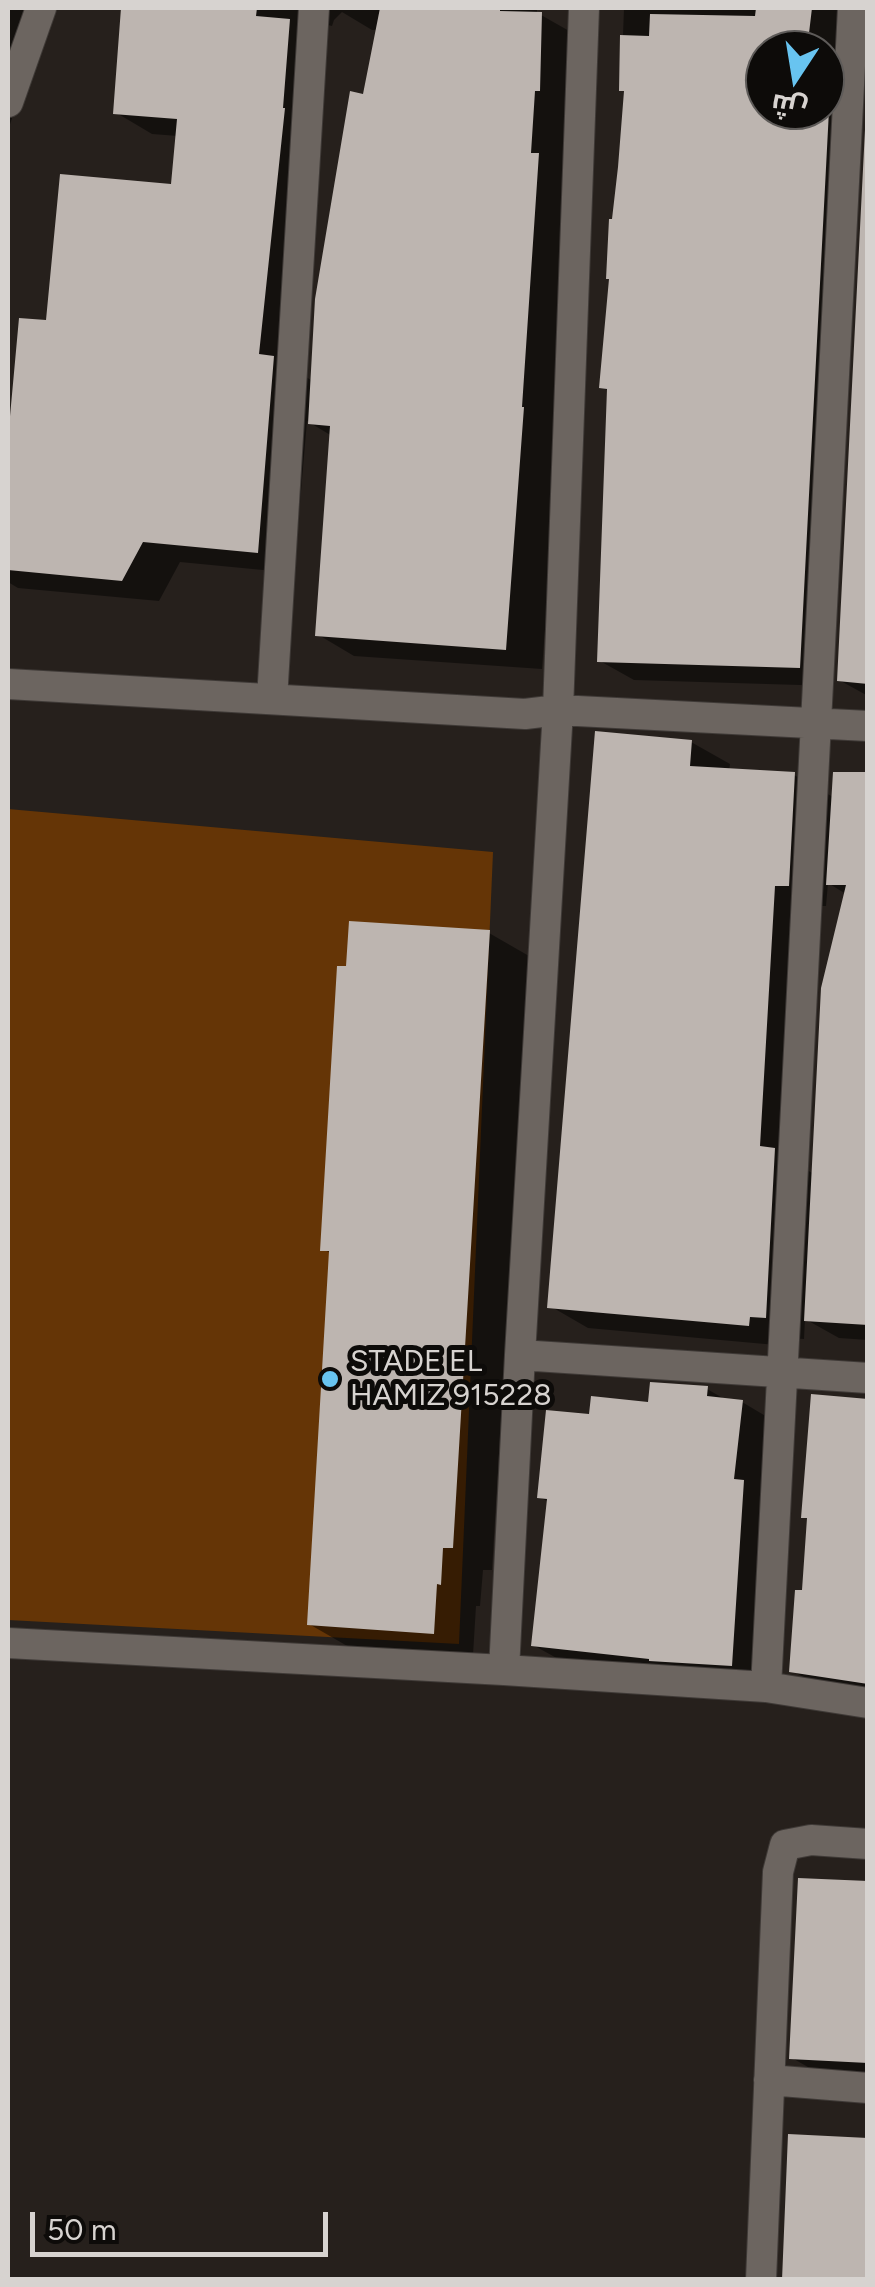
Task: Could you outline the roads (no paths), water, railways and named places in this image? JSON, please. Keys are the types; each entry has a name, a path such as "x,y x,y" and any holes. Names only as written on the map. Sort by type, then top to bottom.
{"street":[{"path":"8,102 42,8"},
{"path":"272,699 314,8"},
{"path":"504,1670 558,710 584,8"},
{"path":"766,1687 853,8"},
{"path":"8,684 525,714 558,710 868,726"},
{"path":"520,1355 868,1378"},
{"path":"8,1643 766,1687 868,1703"},
{"path":"762,2280 778,1872 786,1845 812,1840 868,1844"},
{"path":"770,2080 868,2088"}],"place":[{"name":"STADE EL HAMIZ 915228","path":"330,1379"}]}
